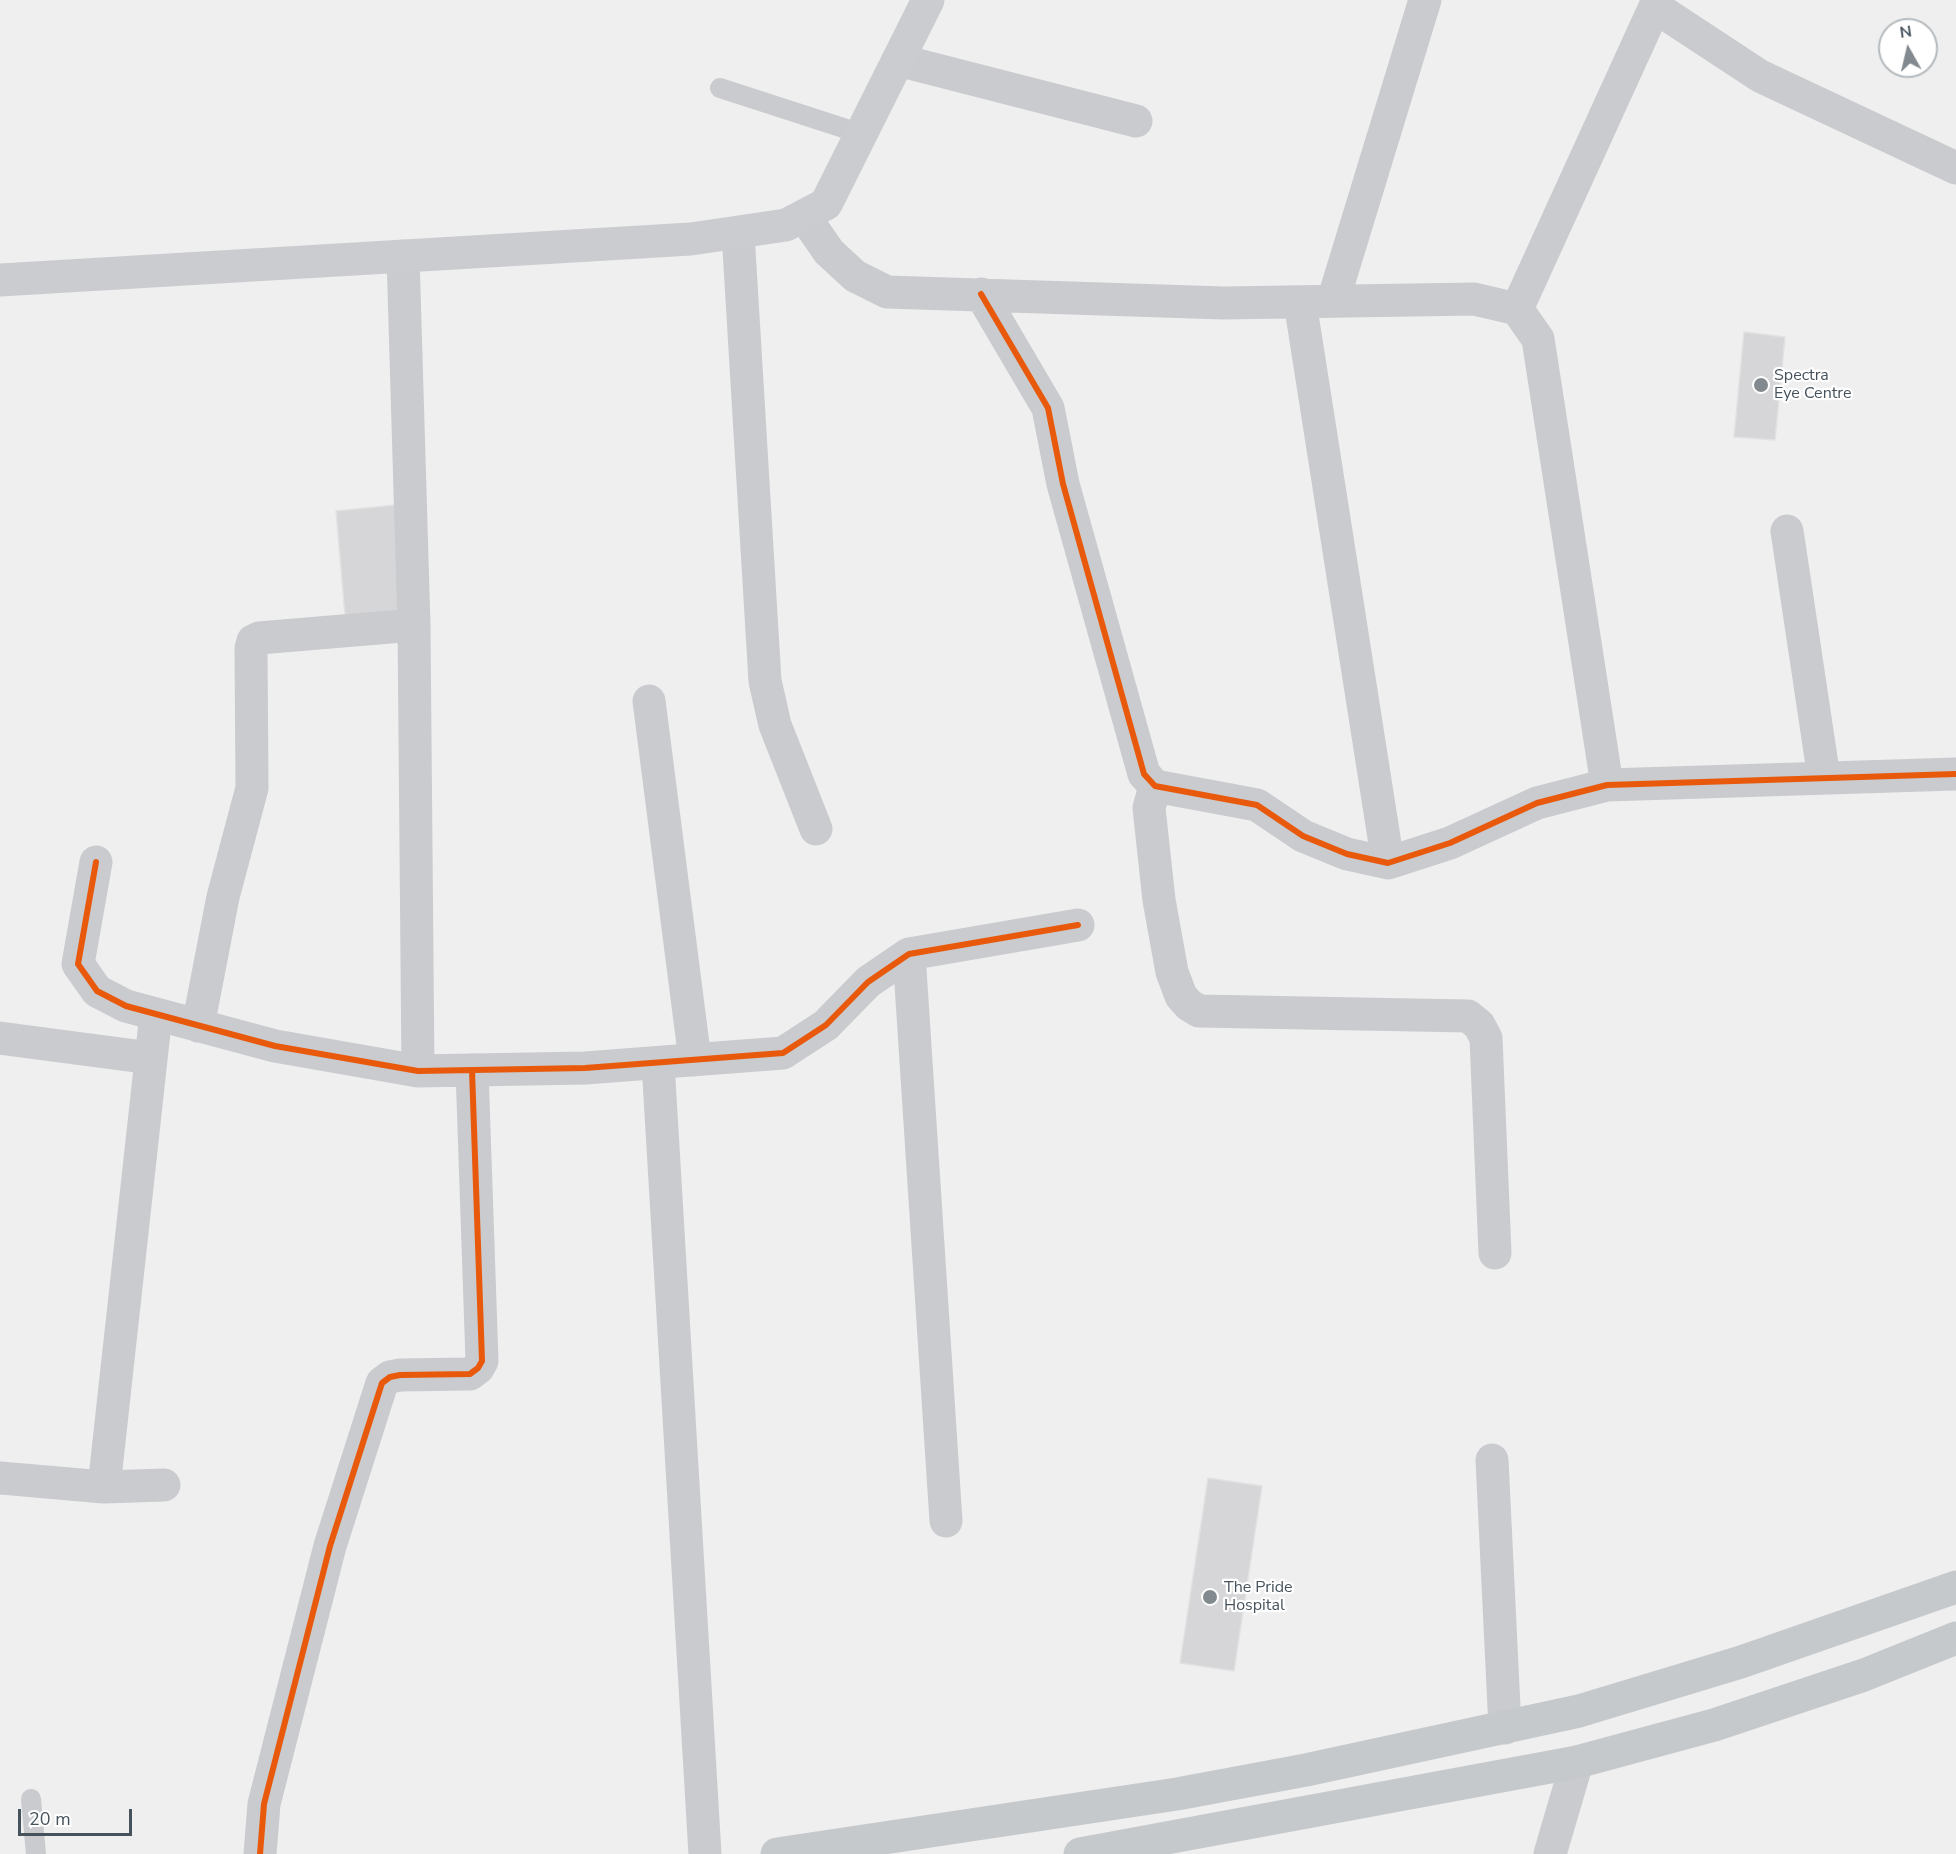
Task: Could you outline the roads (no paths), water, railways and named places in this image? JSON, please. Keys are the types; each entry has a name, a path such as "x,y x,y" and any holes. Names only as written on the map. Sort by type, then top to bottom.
{"main road":[{"path":"0,280 691,239 786,225 826,204 928,0"},
{"path":"777,1854 1177,1794 1305,1770 1579,1712 1741,1662 1956,1587"},
{"path":"1080,1854 1577,1762 1713,1725 1864,1675 1956,1638"},
{"path":"1177,1794 1186,1834"}],"street":[{"path":"1333,301 1425,0"},
{"path":"1517,309 1657,4 1760,76 1956,168"},
{"path":"898,60 1136,120"},
{"path":"804,216 829,252 855,276 887,292 1224,303 1474,299 1517,309 1538,339 1607,785"},
{"path":"738,233 765,681 775,725 816,829"},
{"path":"403,256 414,625 418,1071"},
{"path":"981,294 1048,408 1063,484 1144,774 1155,786 1257,805 1303,836 1347,854 1388,863 1450,843 1537,803 1607,785 1956,774"},
{"path":"1299,302 1388,863"},
{"path":"1787,531 1824,778"},
{"path":"198,1026 223,897 252,788 251,648 253,641 259,638 414,625"},
{"path":"649,701 695,1060"},
{"path":"1155,786 1149,808 1159,900 1172,972 1181,996 1190,1005 1199,1011 1468,1016 1479,1025 1486,1038 1495,1253"},
{"path":"96,862 78,964 97,991 126,1006 275,1046 418,1071 585,1068 783,1053 826,1025 868,982 909,954 1078,926"},
{"path":"909,954 946,1521"},
{"path":"104,1487 156,1014"},
{"path":"0,1038 152,1058"},
{"path":"658,1062 705,1854"},
{"path":"260,1854 264,1804 330,1546 382,1383 390,1377 400,1375 470,1374 478,1368 482,1361 472,1070"},
{"path":"1492,1460 1505,1728"},
{"path":"0,1478 104,1487 165,1485"},
{"path":"1551,1854 1577,1762"}],"lane":[{"path":"720,88 862,134"},
{"path":"31,1799 36,1854"}],"place":[{"name":"Spectra Eye Centre","path":"1761,385"},
{"name":"The Pride Hospital","path":"1210,1597"}]}
